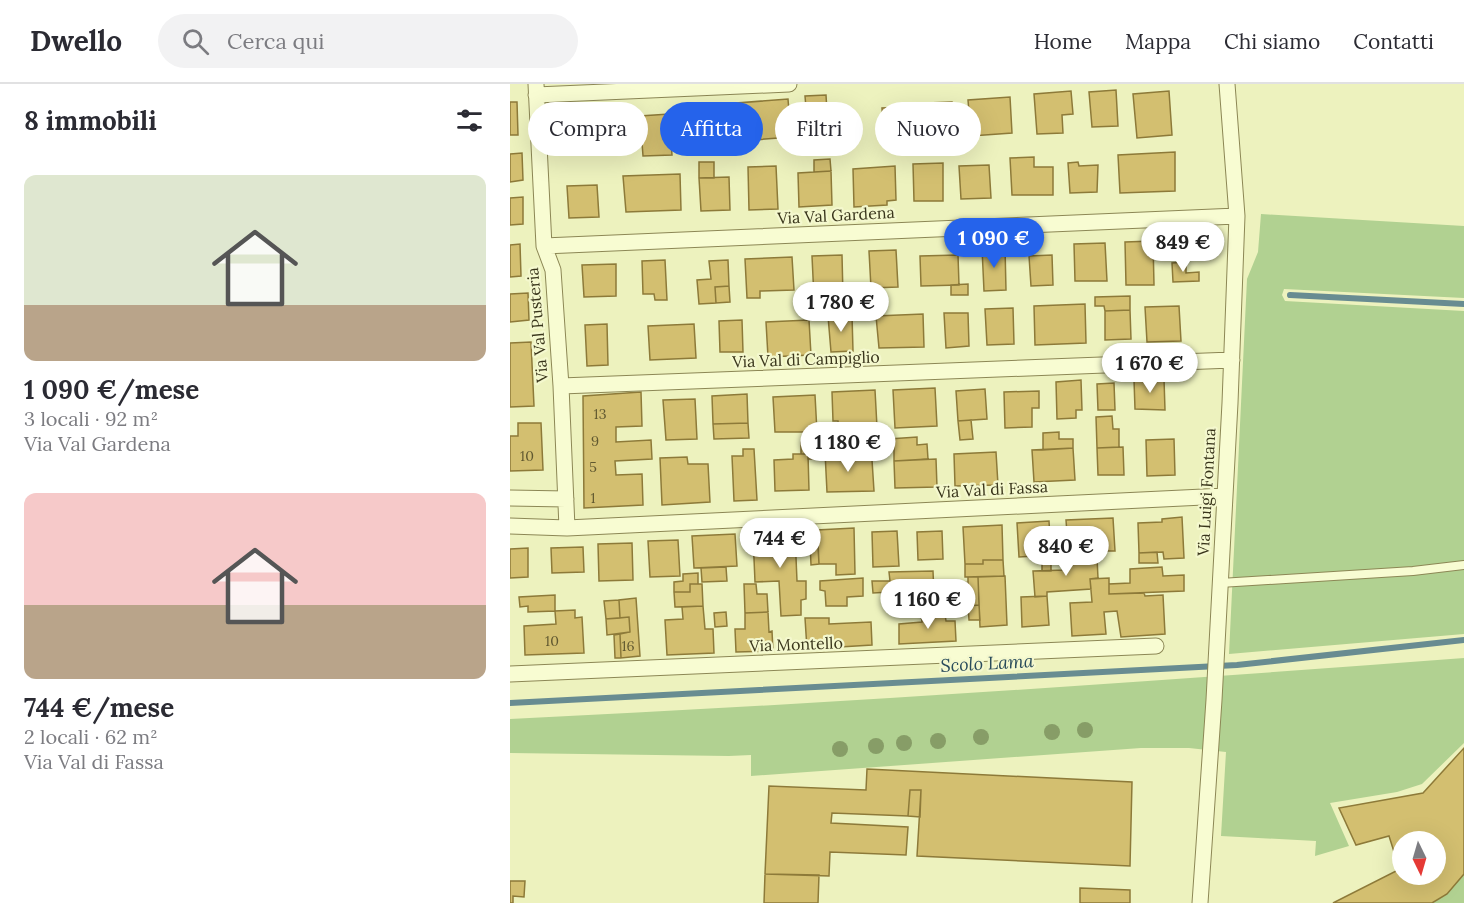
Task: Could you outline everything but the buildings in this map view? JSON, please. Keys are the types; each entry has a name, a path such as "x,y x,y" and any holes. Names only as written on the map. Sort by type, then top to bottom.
{"street":[{"path":"536,90 789,84"},
{"name":"Via Luigi Fontana","path":"1200,903 1215,691 1237,216 1227,84"},
{"name":"Via Val Pusteria","path":"536,90 544,246 553,270 567,528"},
{"name":"Via Val Gardena","path":"544,246 1237,216"},
{"name":"Via Val di Campiglio","path":"561,386 1232,360"},
{"name":"Via Val di Fassa","path":"510,526 567,528 1224,496"},
{"path":"510,498 566,499"},
{"name":"Via Montello","path":"510,674 1156,646"}],"lane":[{"path":"1219,583 1413,571 1464,565"}],"green space":[{"path":"1261,214 1464,226 1464,298 1284,289 1282,295 1285,301 1464,311 1464,634 1229,654 1247,279 1258,252"},
{"path":"1464,658 1464,743 1422,784 1397,792 1330,803 1349,846 1315,856 1316,841 1221,836 1226,752 1189,748 1141,748 751,776 751,755 510,753 510,719 987,692"},
{"path":"1464,874 1464,903 1432,903 1447,894"}],"waterway":[{"path":"1290,295 1464,304"},
{"name":"Scolo Lama","path":"510,703 1237,665 1464,640"}]}
